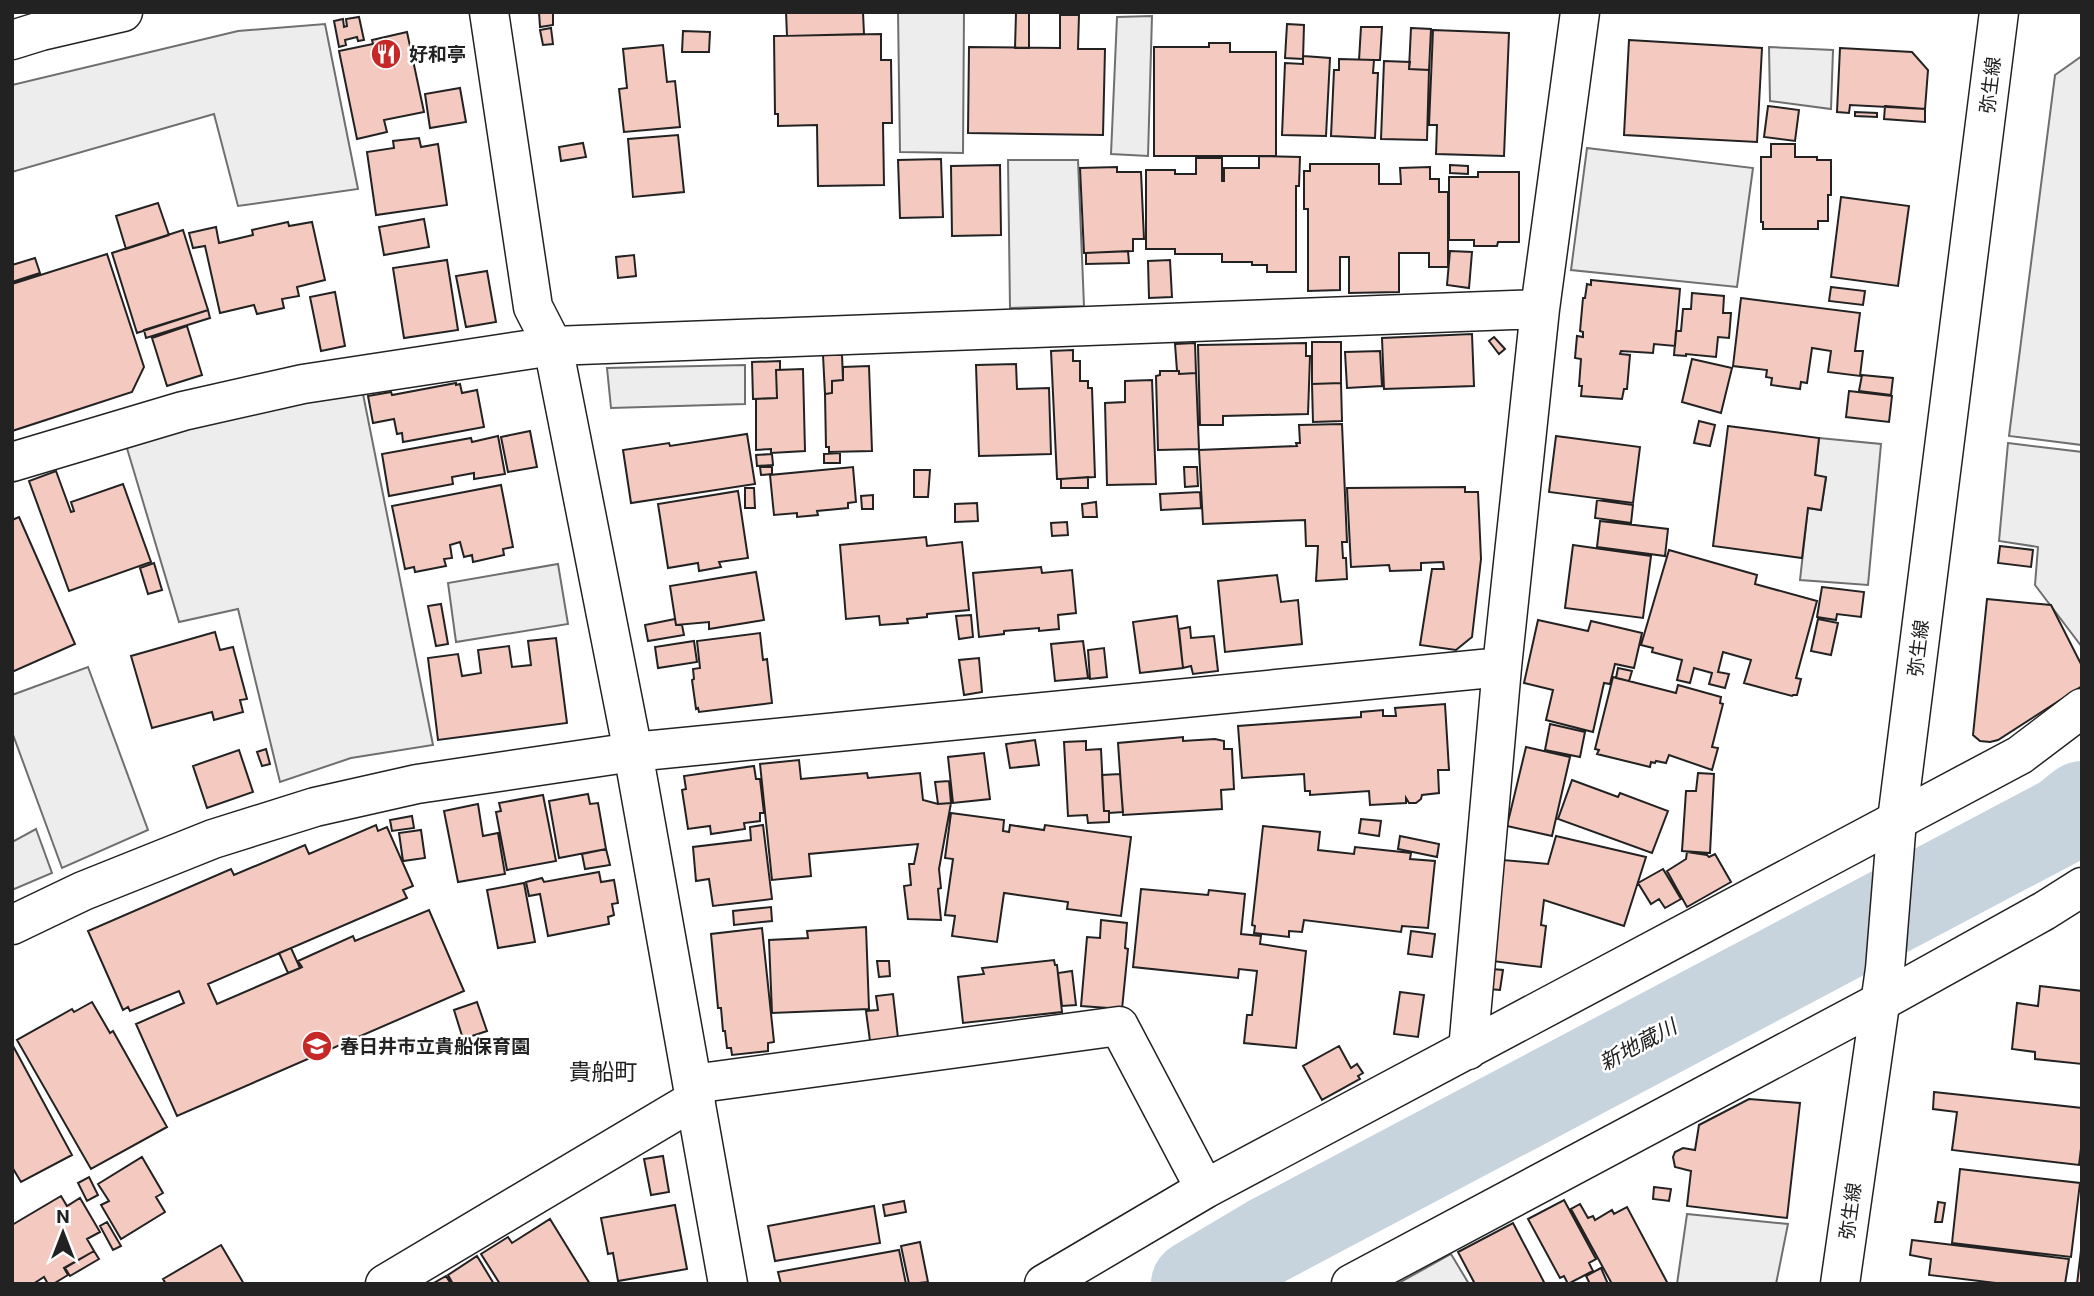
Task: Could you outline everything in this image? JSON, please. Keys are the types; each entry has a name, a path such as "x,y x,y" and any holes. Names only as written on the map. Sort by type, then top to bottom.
{"street":[{"path":"12,40 123,12"},
{"path":"489,12 533,307 554,346 633,752 728,1284"},
{"path":"1468,1050 1502,667 1540,309 1580,12"},
{"name":"弥生線","path":"1840,1284 1883,986 1896,832 1999,12"},
{"path":"12,462 183,411 290,387 554,346 1540,309"},
{"path":"12,925 83,891 213,839 315,807 417,784 633,752 1502,667"},
{"path":"1044,1284 1205,1189 1468,1050 1896,832 2020,755 2082,708"},
{"path":"1352,1284 1883,986 2044,911 2082,887"},
{"path":"385,1284 694,1091 1119,1026 1205,1189"}],"shaded area":[{"path":"898,12 964,12 963,153 900,152"},
{"path":"1152,16 1148,156 1111,154 1117,17"},
{"path":"325,24 358,189 238,206 214,114 12,172 12,85 238,31"},
{"path":"1769,47 1833,50 1831,109 1770,101"},
{"path":"2082,56 2082,445 2009,436 2055,75"},
{"path":"1587,148 1753,168 1737,287 1571,270"},
{"path":"1008,160 1078,160 1084,306 1010,308"},
{"path":"745,365 745,404 611,408 607,368"},
{"path":"363,394 433,745 351,758 280,782 238,609 179,622 126,445 257,409"},
{"path":"1819,438 1881,444 1868,585 1800,580 1808,508 1821,510 1826,478 1815,475"},
{"path":"2008,443 2082,452 2082,647 2035,585 2038,547 1999,541"},
{"path":"558,564 568,624 456,642 448,583"},
{"path":"88,667 148,830 62,868 12,732 12,695"},
{"path":"36,829 52,873 12,890 12,842"},
{"path":"1687,1214 1788,1224 1776,1284 1677,1284"},
{"path":"1451,1254 1469,1284 1397,1284"}],"building":[{"path":"539,12 553,12 553,25 540,27"},
{"path":"786,12 863,12 864,34 787,36"},
{"path":"1016,13 1029,13 1029,48 1015,48"},
{"path":"1060,15 1079,15 1078,49 1105,49 1103,135 968,133 969,47 1060,48"},
{"path":"359,17 364,40 358,41 357,37 345,40 346,45 339,47 334,21 343,19 344,27 347,26 346,19"},
{"path":"1287,24 1304,25 1303,59 1285,58"},
{"path":"1361,27 1382,27 1380,60 1359,60"},
{"path":"551,28 553,44 543,45 540,30"},
{"path":"1411,28 1431,29 1429,70 1409,69"},
{"path":"1433,30 1509,33 1504,156 1436,154 1437,125 1429,125"},
{"path":"683,31 710,32 709,52 682,52"},
{"path":"407,32 424,112 384,120 387,132 357,139 339,51 373,44 372,40"},
{"path":"881,34 881,60 891,60 892,123 883,123 884,185 818,186 817,125 778,126 778,114 775,114 774,36"},
{"path":"1629,40 1762,48 1757,142 1624,135"},
{"path":"1209,43 1230,43 1230,52 1276,52 1276,156 1154,156 1154,47 1209,47"},
{"path":"663,45 667,82 675,81 680,127 624,132 619,89 627,88 623,49"},
{"path":"1840,48 1912,52 1928,70 1925,109 1850,105 1849,113 1837,112"},
{"path":"1303,56 1330,58 1326,136 1282,135 1285,63 1303,64"},
{"path":"1339,59 1374,60 1373,73 1378,73 1375,138 1331,136 1334,70 1339,70"},
{"path":"1384,61 1410,62 1409,69 1429,70 1427,140 1381,139"},
{"path":"460,88 466,122 430,128 425,94"},
{"path":"1768,106 1799,110 1795,141 1764,137"},
{"path":"1885,106 1925,109 1925,122 1884,119"},
{"path":"1855,112 1877,113 1877,117 1855,116"},
{"path":"678,135 684,192 633,197 628,139"},
{"path":"419,138 421,147 438,144 447,205 376,215 367,152 394,148 393,141"},
{"path":"583,143 586,157 561,161 559,147"},
{"path":"1771,144 1795,144 1795,157 1831,160 1828,221 1818,221 1818,229 1763,229 1761,157 1771,157"},
{"path":"1259,156 1300,157 1299,186 1296,186 1296,272 1267,272 1267,265 1252,265 1252,262 1222,262 1222,254 1175,254 1175,249 1146,249 1146,170 1175,170 1175,174 1196,174 1196,158 1222,158 1224,181 1224,168 1259,168"},
{"path":"941,159 943,217 900,218 898,160"},
{"path":"1310,164 1379,164 1379,184 1401,184 1400,168 1430,167 1430,179 1439,179 1439,192 1448,192 1448,267 1429,267 1429,253 1399,253 1399,292 1349,293 1349,257 1340,257 1340,290 1308,291 1308,209 1304,209 1304,171 1310,171"},
{"path":"1000,165 1001,235 952,236 951,166"},
{"path":"1450,165 1468,166 1468,174 1450,173"},
{"path":"1117,167 1117,172 1141,172 1144,239 1133,239 1133,251 1084,253 1080,168"},
{"path":"1478,172 1519,172 1519,242 1474,246 1474,240 1449,240 1449,177 1478,177"},
{"path":"1841,197 1909,206 1898,286 1831,277"},
{"path":"158,203 169,235 126,249 116,216"},
{"path":"424,219 429,247 384,255 379,227"},
{"path":"288,222 289,226 312,222 325,280 297,287 299,296 282,299 284,308 257,314 254,305 220,313 205,246 193,248 189,233 216,227 219,243 253,235 252,230"},
{"path":"183,230 208,310 137,333 112,253"},
{"path":"1128,251 1129,263 1086,264 1086,253"},
{"path":"1450,251 1472,252 1469,288 1447,285"},
{"path":"107,254 144,367 132,392 12,431 12,284"},
{"path":"634,255 636,276 618,278 616,257"},
{"path":"35,258 40,273 12,282 12,265"},
{"path":"447,260 458,330 404,338 393,268"},
{"path":"1170,260 1172,297 1149,298 1148,261"},
{"path":"487,271 496,322 466,327 456,276"},
{"path":"1591,280 1680,289 1675,346 1654,344 1653,353 1621,351 1620,354 1630,355 1627,389 1624,389 1622,399 1581,396 1581,359 1575,358 1577,336 1583,337 1583,332 1580,331 1583,298"},
{"path":"1831,287 1865,291 1863,305 1829,301"},
{"path":"335,292 345,346 321,351 310,297"},
{"path":"1692,293 1724,296 1723,313 1731,313 1729,338 1718,337 1716,357 1674,355 1676,331 1681,331 1683,309 1691,309"},
{"path":"1741,298 1860,313 1855,351 1863,351 1860,376 1828,372 1831,351 1812,348 1807,383 1801,382 1800,389 1771,385 1772,378 1766,377 1767,370 1733,366"},
{"path":"208,310 210,318 146,338 144,330"},
{"path":"187,326 202,375 167,386 152,338"},
{"path":"1472,334 1474,386 1384,389 1382,338"},
{"path":"1494,337 1505,349 1499,354 1489,341"},
{"path":"1312,342 1341,342 1341,383 1312,384"},
{"path":"1195,343 1196,373 1179,374 1175,344"},
{"path":"1306,343 1306,356 1310,356 1308,414 1223,416 1223,425 1200,425 1198,345"},
{"path":"1073,350 1073,361 1080,361 1080,381 1088,381 1088,388 1092,388 1095,477 1057,479 1051,351"},
{"path":"1380,351 1382,386 1347,388 1345,352"},
{"path":"823,355 842,355 843,380 832,381 832,393 825,394"},
{"path":"1692,359 1732,368 1721,413 1682,402"},
{"path":"780,361 780,370 776,370 777,398 753,399 752,362"},
{"path":"1016,364 1017,389 1049,388 1051,454 979,456 976,365"},
{"path":"869,366 872,451 829,452 829,447 826,447 825,394 832,393 832,381 843,380 843,367"},
{"path":"803,369 805,451 771,453 771,449 756,450 756,399 777,398 776,370"},
{"path":"1160,371 1196,373 1199,449 1158,450 1156,376 1160,375"},
{"path":"1862,375 1893,378 1891,395 1859,391"},
{"path":"1152,380 1156,484 1107,485 1105,403 1125,402 1125,381"},
{"path":"1341,383 1342,421 1313,422 1312,384"},
{"path":"460,384 462,393 477,390 484,427 403,442 402,433 397,434 394,419 373,423 368,396 391,392 392,395"},
{"path":"1849,391 1892,396 1889,422 1846,417"},
{"path":"1699,421 1715,425 1710,446 1694,443"},
{"path":"1342,424 1347,542 1342,542 1347,579 1316,581 1318,546 1306,546 1305,520 1203,524 1199,450 1297,446 1296,443 1300,443 1299,425"},
{"path":"1728,426 1819,438 1815,475 1826,477 1821,510 1808,508 1802,558 1713,546"},
{"path":"530,431 537,467 508,472 501,437"},
{"path":"747,434 755,484 631,503 623,450"},
{"path":"498,436 505,474 474,479 474,473 452,477 453,484 389,496 382,454 471,438 472,442"},
{"path":"1556,436 1640,447 1633,503 1549,492"},
{"path":"840,453 840,463 824,463 824,454"},
{"path":"772,454 773,465 757,466 756,455"},
{"path":"760,467 772,467 772,474 761,475"},
{"path":"853,467 856,502 848,503 848,508 817,511 818,515 797,517 797,513 774,515 770,475"},
{"path":"1184,467 1197,467 1198,486 1185,487"},
{"path":"914,470 930,470 928,497 914,497"},
{"path":"56,471 71,512 74,511 71,502 123,484 151,562 69,591 29,481"},
{"path":"1088,477 1088,488 1061,488 1061,479"},
{"path":"501,485 513,547 503,549 504,555 473,562 472,555 464,557 460,542 450,545 452,558 444,559 446,566 415,572 414,567 405,569 392,506"},
{"path":"1465,487 1465,492 1478,492 1481,559 1472,637 1456,650 1420,645 1432,569 1444,569 1443,562 1421,563 1421,570 1390,571 1389,565 1351,567 1347,488"},
{"path":"745,488 754,488 755,508 745,508"},
{"path":"738,491 748,558 719,562 721,567 699,571 698,563 668,568 658,504"},
{"path":"1200,492 1201,508 1161,510 1160,494"},
{"path":"873,495 873,509 862,509 861,496"},
{"path":"1597,500 1633,505 1631,523 1595,518"},
{"path":"1096,502 1097,517 1083,517 1082,504"},
{"path":"977,503 978,521 955,522 955,504"},
{"path":"19,517 75,644 12,672 12,520"},
{"path":"1600,521 1668,529 1665,556 1597,547"},
{"path":"1067,522 1068,535 1052,536 1051,523"},
{"path":"926,537 927,546 962,542 969,610 927,614 927,617 907,619 908,623 880,625 879,616 846,619 840,545"},
{"path":"1573,545 1651,556 1643,618 1565,608"},
{"path":"2000,546 2033,550 2031,567 1998,563"},
{"path":"1669,550 1757,575 1755,584 1817,601 1796,678 1801,679 1797,695 1744,683 1751,660 1723,652 1718,672 1729,674 1725,688 1709,684 1712,673 1694,668 1690,683 1677,680 1682,660 1652,652 1653,648 1641,645"},
{"path":"154,563 162,590 148,594 140,568"},
{"path":"1041,567 1042,573 1072,570 1076,613 1058,615 1059,629 1004,631 1004,634 979,637 973,573"},
{"path":"756,572 764,620 709,629 709,622 676,625 670,586"},
{"path":"1277,575 1281,602 1298,600 1302,644 1225,652 1218,581"},
{"path":"1822,587 1864,592 1861,617 1837,614 1836,620 1817,617"},
{"path":"1987,599 2051,605 2082,666 2082,686 1998,740 1990,742 1980,741 1973,735"},
{"path":"441,604 448,644 436,646 428,606"},
{"path":"971,615 973,637 959,639 956,616"},
{"path":"1177,616 1183,668 1140,673 1133,622"},
{"path":"675,619 676,625 682,625 684,635 648,641 645,625"},
{"path":"1818,619 1838,623 1831,655 1811,651"},
{"path":"1538,620 1588,631 1591,621 1642,633 1634,668 1615,664 1610,684 1604,683 1593,732 1546,720 1553,690 1524,683"},
{"path":"1190,627 1191,638 1214,636 1218,671 1193,674 1191,666 1183,668 1179,629"},
{"path":"215,632 220,650 233,647 247,699 240,700 243,712 214,720 212,712 152,728 131,656"},
{"path":"760,633 763,660 767,659 772,703 699,712 698,708 696,709 692,680 693,669 700,668 697,641"},
{"path":"556,638 567,723 438,740 428,658 458,654 462,676 481,673 478,650 509,646 512,667 531,665 528,641"},
{"path":"694,641 697,662 658,668 655,647"},
{"path":"1083,641 1088,678 1055,681 1051,644"},
{"path":"1104,648 1107,677 1090,679 1088,650"},
{"path":"979,658 982,692 964,695 959,660"},
{"path":"1618,668 1632,671 1629,681 1616,678"},
{"path":"1613,677 1676,693 1678,685 1721,697 1720,703 1723,704 1712,747 1718,748 1712,770 1669,755 1666,763 1651,762 1650,767 1597,754 1599,750 1595,749"},
{"path":"1445,704 1449,770 1438,770 1439,793 1422,795 1416,803 1409,803 1406,798 1406,803 1370,805 1369,791 1310,795 1310,791 1305,791 1304,774 1242,778 1238,726 1361,717 1361,712 1383,710 1383,716 1396,716 1395,708"},
{"path":"1550,724 1585,732 1580,757 1545,750"},
{"path":"1183,737 1183,741 1224,741 1224,749 1232,749 1234,789 1221,790 1222,809 1123,815 1118,743"},
{"path":"1035,740 1039,765 1010,768 1006,744"},
{"path":"1086,741 1086,750 1101,749 1104,811 1109,811 1109,822 1088,823 1087,815 1068,816 1064,742"},
{"path":"1526,747 1570,757 1552,836 1507,826"},
{"path":"266,749 270,764 262,766 257,752"},
{"path":"239,750 253,792 207,808 193,766"},
{"path":"984,753 990,799 953,803 948,757"},
{"path":"799,760 801,779 867,773 868,778 920,773 923,800 938,804 951,803 939,869 941,920 908,919 904,886 911,885 909,864 914,864 918,844 809,854 811,876 772,880 760,764"},
{"path":"754,766 756,779 760,779 764,813 760,813 760,821 744,823 745,829 711,834 710,826 688,829 682,790 686,789 684,776"},
{"path":"1698,773 1714,774 1710,853 1682,851 1686,791 1696,791"},
{"path":"1120,774 1123,812 1109,813 1104,811 1102,775"},
{"path":"1572,780 1618,797 1620,793 1668,811 1652,853 1558,819"},
{"path":"949,781 951,803 938,804 935,782"},
{"path":"588,794 590,804 598,803 606,849 559,858 549,801"},
{"path":"543,795 556,861 507,870 496,812 501,811 499,803"},
{"path":"478,804 483,836 498,833 505,874 458,882 444,811"},
{"path":"951,813 1004,820 1003,831 1009,832 1010,825 1044,830 1045,825 1131,837 1121,916 1067,909 1068,902 1004,893 997,942 952,936 955,916 945,915 953,859 945,858"},
{"path":"412,816 414,828 392,831 390,820"},
{"path":"1361,819 1381,821 1379,836 1359,833"},
{"path":"376,825 378,831 387,827 413,886 403,890 407,898 208,984 217,1004 302,967 298,961 353,936 355,941 429,910 464,991 177,1116 136,1024 184,1003 179,991 130,1011 128,1007 123,1010 88,931 231,869 234,875 305,845 309,854"},
{"path":"763,825 772,899 713,906 709,879 696,881 693,847 751,840 750,827"},
{"path":"1263,826 1320,832 1318,850 1354,854 1355,847 1411,853 1410,859 1435,861 1428,928 1402,926 1401,932 1304,920 1302,932 1289,931 1289,937 1254,933 1255,926 1252,925"},
{"path":"421,830 425,858 403,861 399,833"},
{"path":"1400,836 1439,844 1437,857 1398,849"},
{"path":"1556,836 1646,857 1624,926 1544,900 1541,925 1546,926 1541,967 1492,961 1503,860 1548,864"},
{"path":"606,849 610,865 585,869 582,854"},
{"path":"1687,852 1709,857 1715,854 1731,882 1687,907 1667,871 1686,859"},
{"path":"1663,869 1681,899 1665,908 1659,899 1651,904 1638,883"},
{"path":"599,872 601,882 614,880 618,903 612,904 614,915 608,917 609,924 548,936 540,894 529,896 526,882 542,878 544,882"},
{"path":"524,883 535,942 498,948 487,890"},
{"path":"1141,889 1208,895 1209,890 1245,894 1241,934 1261,936 1260,944 1306,951 1296,1048 1244,1043 1247,1015 1252,1015 1257,971 1239,969 1238,978 1133,967"},
{"path":"771,907 772,921 734,925 733,911"},
{"path":"1101,920 1127,923 1125,948 1128,949 1122,1009 1081,1006 1087,937 1100,938"},
{"path":"866,927 869,1009 772,1013 769,940 808,938 807,931"},
{"path":"762,928 774,1042 768,1043 768,1051 732,1055 731,1048 727,1048 723,1031 721,1008 718,1008 711,934"},
{"path":"1411,931 1435,934 1432,957 1408,954"},
{"path":"291,948 300,968 288,973 279,953"},
{"path":"1054,960 1057,965 1062,1012 963,1023 958,977 984,974 982,968"},
{"path":"877,961 889,961 890,976 879,977"},
{"path":"1492,969 1503,970 1500,990 1489,989"},
{"path":"1072,971 1076,1005 1062,1006 1058,973"},
{"path":"2040,986 2082,991 2082,1064 2035,1059 2035,1052 2012,1049 2017,1003 2038,1006"},
{"path":"1400,992 1424,995 1418,1037 1394,1034"},
{"path":"893,994 898,1038 870,1041 866,1011 878,1010 876,996"},
{"path":"92,1002 110,1033 113,1031 167,1127 91,1169 17,1040 72,1009 74,1012"},
{"path":"477,1002 487,1031 463,1039 454,1010"},
{"path":"12,1044 72,1155 21,1182 12,1167"},
{"path":"1339,1046 1351,1068 1357,1064 1363,1073 1358,1076 1360,1079 1322,1100 1303,1066"},
{"path":"1934,1092 2082,1108 2079,1165 1952,1150 1957,1112 1933,1109"},
{"path":"1749,1099 1800,1103 1787,1218 1687,1206 1691,1171 1675,1167 1675,1152 1683,1148 1695,1150 1699,1125"},
{"path":"663,1156 669,1192 651,1195 644,1159"},
{"path":"142,1157 163,1193 156,1197 165,1212 121,1239 101,1205 109,1201 98,1184"},
{"path":"1960,1169 2080,1183 2071,1257 1952,1243"},
{"path":"89,1177 98,1195 87,1201 78,1183"},
{"path":"1654,1187 1671,1189 1669,1201 1653,1199"},
{"path":"61,1196 67,1206 80,1198 100,1232 87,1239 94,1251 64,1268 68,1275 53,1284 48,1284 44,1277 33,1284 12,1284 12,1225"},
{"path":"1564,1200 1596,1259 1589,1263 1593,1271 1568,1284 1564,1276 1560,1278 1528,1219"},
{"path":"904,1201 906,1212 885,1216 883,1205"},
{"path":"1938,1202 1945,1203 1942,1222 1935,1222"},
{"path":"1580,1204 1588,1218 1593,1216 1595,1220 1612,1210 1614,1214 1627,1207 1668,1284 1612,1284 1571,1209"},
{"path":"675,1205 687,1269 618,1281 613,1253 608,1254 601,1218"},
{"path":"874,1206 880,1243 775,1261 768,1226"},
{"path":"550,1219 590,1284 500,1284 481,1254 508,1237 512,1243"},
{"path":"107,1222 121,1246 113,1250 100,1226"},
{"path":"1513,1223 1545,1284 1475,1284 1458,1252"},
{"path":"1912,1240 2069,1259 2065,1284 2004,1284 1929,1275 1931,1259 1910,1255"},
{"path":"920,1242 928,1282 909,1284 901,1246"},
{"path":"2082,1242 2082,1284 2077,1284"},
{"path":"221,1245 244,1284 166,1284 163,1279"},
{"path":"899,1250 906,1284 781,1284 778,1272"},
{"path":"94,1251 99,1259 70,1276 65,1268"},
{"path":"477,1256 494,1284 453,1284 448,1275"},
{"path":"1601,1268 1608,1284 1586,1284 1589,1282 1586,1276"},
{"path":"446,1276 451,1284 432,1284"}],"waterway":[{"name":"新地蔵川","path":"1195,1284 1269,1240 2063,820 2082,805"}],"place":[{"name":"好和亭","path":"386,54"},
{"name":"春日井市立貴船保育園","path":"317,1046"}],"district":[{"name":"貴船町","path":"603,1072"}]}
